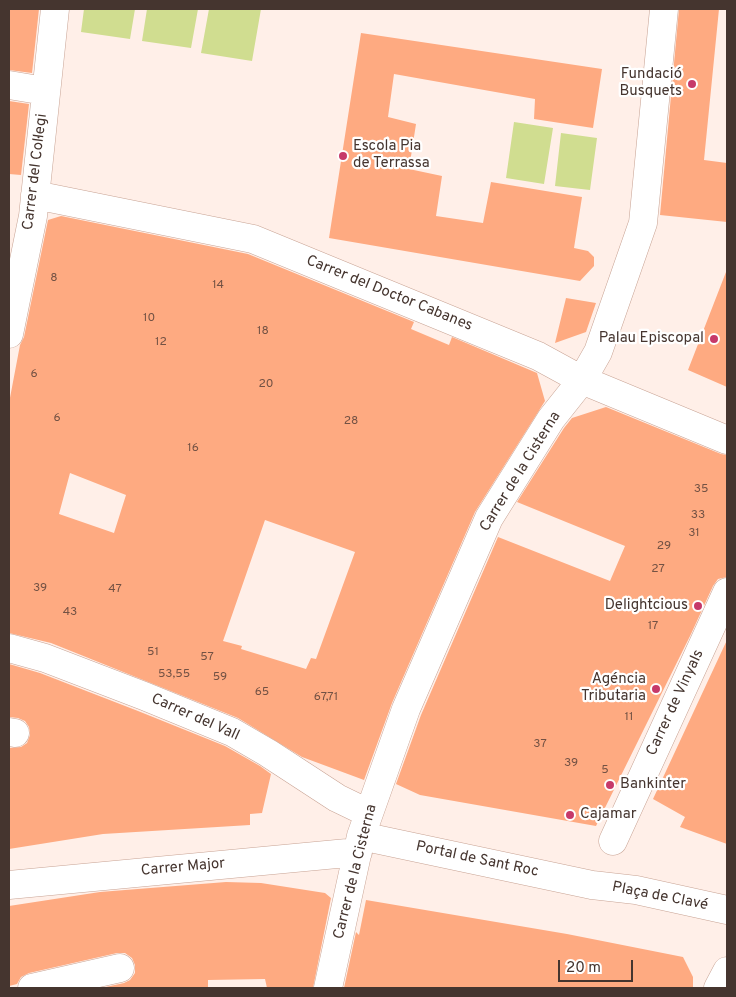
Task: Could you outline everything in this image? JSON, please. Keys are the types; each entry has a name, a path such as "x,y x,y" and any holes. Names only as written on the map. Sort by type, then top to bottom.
{"street":[{"name":"Carrer del Col·legi","path":"9,334 33,216 55,9"},
{"name":"Carrer de la Cisterna","path":"328,988 363,834 406,709 489,518 551,419 582,380 598,352 643,223 664,9"},
{"path":"9,84 46,86"},
{"name":"Carrer del Doctor Cabanes","path":"35,195 253,238 538,356 582,380 727,440"},
{"name":"Carrer de Vinyals","path":"613,841 727,592"},
{"name":"Carrer del Vall","path":"9,648 45,658 232,732 337,798 363,834"},
{"name":"Carrer Major","path":"9,884 363,834"},
{"name":"Portal de Sant Roc","path":"363,834 592,885"},
{"name":"Plaça de Clavé","path":"592,885 636,890 727,910"},
{"path":"32,988 120,968"},
{"path":"718,988 727,971"}],"green space":[{"path":"84,9 135,9 130,39 81,32"},
{"path":"147,9 198,9 191,48 142,41"},
{"path":"209,9 261,9 252,61 201,53"},
{"path":"514,122 553,128 544,184 506,178"},
{"path":"561,133 597,138 590,190 555,186"}],"building":[{"path":"9,9 39,9 32,73 9,70"},
{"name":"Fundació Busquets","path":"679,9 719,9 704,160 727,163 727,222 660,215"},
{"path":"361,33 602,69 593,128 534,119 535,99 394,74 388,117 416,124 409,169 442,176 436,216 483,223 491,182 582,197 574,248 588,251 594,257 594,266 580,281 329,238"},
{"path":"9,101 29,104 21,175 9,174"},
{"path":"61,216 248,254 414,322 411,329 449,345 452,337 537,373 545,401 475,512 392,703 364,780 302,757 238,718 51,643 9,633 9,403 48,220","holes":["70,473 126,495 114,533 59,514","265,520 355,552 316,659 311,658 306,669 241,649 242,646 223,641"]},
{"name":"Palau Episcopal","path":"727,273 727,387 688,370"},
{"path":"566,298 596,303 586,332 555,343"},
{"path":"606,407 727,455 727,577 718,579 713,586 596,826 420,795 396,784 421,715 498,537 610,581 625,546 517,502 572,418"},
{"path":"727,640 727,844 680,827 685,817 653,799"},
{"path":"9,664 40,673 225,746 260,766 271,774 262,813 250,814 250,825 103,834 9,849 9,748 21,747 27,743 30,735 29,727 25,721 9,717"},
{"path":"226,882 261,883 325,893 331,898 313,988 267,988 265,979 208,980 208,988 101,988 124,983 130,980 135,973 135,965 132,958 125,953 117,953 29,973 21,977 17,984 9,986 9,906 100,892"},
{"path":"366,900 567,934 683,957 693,977 693,988 344,988 356,932 359,935"}],"place":[{"name":"Fundació Busquets","path":"692,84"},
{"name":"Escola Pia de Terrassa","path":"343,156"},
{"name":"Palau Episcopal","path":"714,339"},
{"name":"Delightcious","path":"698,606"},
{"name":"Agéncia Tributaria","path":"656,689"},
{"name":"Bankinter","path":"610,785"},
{"name":"Cajamar","path":"570,815"}]}
